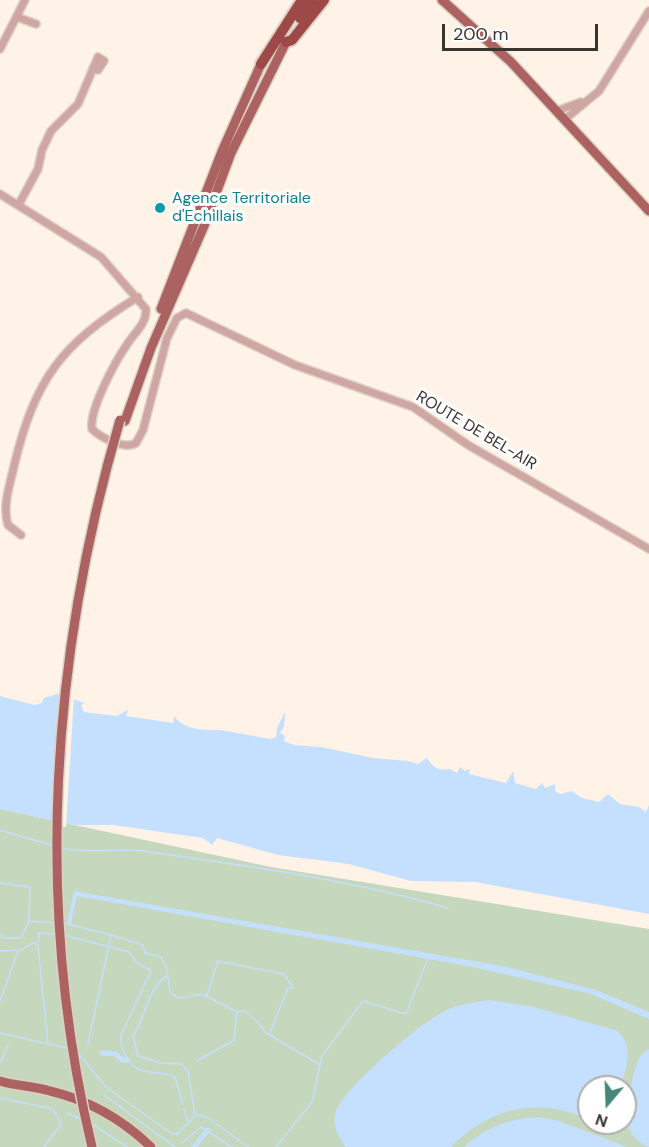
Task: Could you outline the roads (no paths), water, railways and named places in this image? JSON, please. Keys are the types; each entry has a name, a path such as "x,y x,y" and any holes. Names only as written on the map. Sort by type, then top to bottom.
{"highway":[{"path":"261,64 292,0"},
{"path":"261,64 302,0"},
{"path":"286,42 312,0"},
{"path":"286,42 292,40 324,0"}],"main road":[{"path":"442,0 495,47 649,211"},
{"path":"98,1147 82,1072 69,972 63,881 63,800 68,717 80,615 100,514 122,421 204,226 231,153 286,42"},
{"path":"92,1147 79,1086 65,995 58,913 57,801 63,709 74,617 86,550 122,421 223,149 261,64"},
{"path":"2,1082 50,1090 91,1105 125,1125 151,1147"}],"street":[{"path":"0,49 25,0"},
{"path":"564,120 599,91 649,11"},
{"path":"16,17 36,24"},
{"path":"19,204 38,169 42,150 51,130 78,104 93,68"},
{"path":"557,111 589,99"},
{"path":"0,194 101,257 138,297 114,311 78,340 39,389 22,433 5,506 8,525 21,536"},
{"name":"ROUTE DE BEL-AIR","path":"138,297 146,309 146,315 122,352 91,422 97,434 125,446 131,446 136,442 143,430 167,338 177,318 182,314 190,315 295,365 413,407 468,445 649,549"}],"water":[{"path":"57,694 85,703 81,705 84,712 117,716 128,710 126,716 173,723 174,716 186,726 193,728 270,739 276,737 277,728 285,712 284,727 280,733 285,736 284,741 294,745 321,747 373,758 418,764 427,758 439,769 450,769 457,773 460,767 465,771 470,769 469,774 506,783 513,771 515,783 536,789 542,783 545,788 555,784 555,791 560,794 572,791 582,798 599,802 608,794 620,804 639,807 646,812 649,805 649,914 475,882 411,881 349,864 278,855 217,838 212,845 203,838 113,825 73,825 0,809 0,696 34,705 42,703 44,698"},
{"path":"74,891 507,967 596,990 649,1012 649,1019 591,994 473,967 77,896 71,924 67,923"},
{"path":"490,1000 534,1007 618,1031 628,1051 624,1075 577,1075 577,1114 553,1109 533,1108 507,1112 483,1122 451,1147 346,1147 337,1132 335,1116 346,1095 372,1068 420,1027 445,1011"},
{"path":"649,1049 649,1147 632,1135 637,1135 637,1075 633,1075 642,1054"},
{"path":"538,1117 559,1121 577,1128 577,1135 596,1135 627,1147 464,1147 489,1129 517,1120"}],"waterway":[{"path":"0,830 54,846"},
{"path":"61,848 81,851 143,851 258,868 335,881 448,908"},
{"path":"0,883 30,887 29,921 21,938 4,938 0,933"},
{"path":"29,921 56,923"},
{"path":"64,923 111,935 88,1044"},
{"path":"38,945 39,933 56,934"},
{"path":"64,935 129,952 137,963 151,971 121,1035 122,1045 125,1054 135,1068 175,1077 183,1104"},
{"path":"111,935 143,945 145,953 161,957 166,966 170,991 173,995 184,998 202,994 237,1012 234,1040 197,1061"},
{"path":"0,951 21,950 33,943 38,945 48,1044 0,1033"},
{"path":"0,1001 18,951"},
{"path":"276,1147 312,1102 322,1056 363,1001 406,1014 428,958"},
{"path":"207,995 218,961 284,974 293,988 288,988 269,1035"},
{"path":"168,975 151,995 133,1036 138,1056 160,1063 182,1064 188,1072 195,1115 207,1117 248,1147"},
{"path":"238,1012 244,1011 256,1020 265,1032 320,1065"},
{"path":"48,1044 68,1048"},
{"path":"0,1063 8,1045"},
{"path":"77,1052 106,1087 172,1134 177,1134 195,1116"},
{"path":"102,1053 116,1054 122,1060 128,1060"},
{"path":"104,1095 175,1147"},
{"path":"0,1098 53,1109 61,1124 44,1147"},
{"path":"184,1109 187,1120"},
{"path":"67,1113 83,1120"},
{"path":"92,1124 127,1147"},
{"path":"182,1143 201,1127 232,1147"},
{"path":"194,1147 208,1130"}],"place":[{"name":"Agence Territoriale d'Echillais","path":"160,208"}]}
